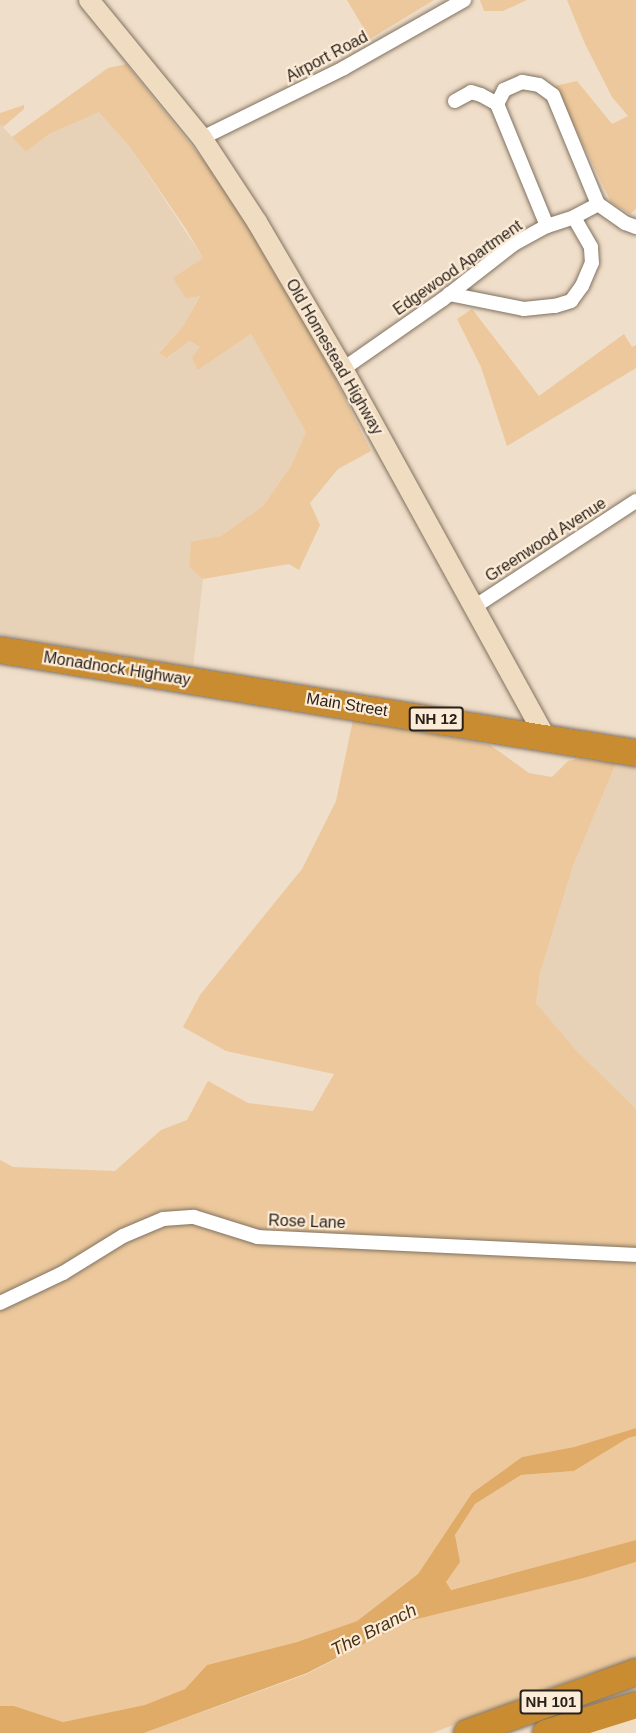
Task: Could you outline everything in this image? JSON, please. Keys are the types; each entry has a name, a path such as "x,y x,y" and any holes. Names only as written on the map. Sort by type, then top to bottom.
{"highway":[{"name":"Monadnock Highway","path":"0,650 235,688"},
{"name":"Main Street","path":"235,688 545,736 636,753"},
{"name":"NH 101","path":"467,1733 636,1672"},
{"name":"NH 101","path":"546,1733 636,1705"}],"main road":[{"name":"Old Homestead Highway","path":"89,0 202,138 257,222 343,369 545,736"},
{"path":"573,1733 636,1724"}],"street":[{"name":"Airport Road","path":"202,138 344,68 464,0"},
{"path":"497,104 504,90 522,82 539,85 553,95 598,204 625,223 636,227"},
{"path":"455,100 471,92 482,95 497,104 547,226"},
{"name":"Edgewood Apartment","path":"343,369 449,294 514,244 547,226 574,217 598,204"},
{"path":"449,294 524,309 555,306 571,301 582,286 592,263 591,247 574,217"},
{"name":"Greenwood Avenue","path":"474,607 636,501"},
{"name":"Rose Lane","path":"0,1302 63,1273 123,1236 163,1219 194,1217 258,1237 636,1255"}],"shaded area":[{"path":"347,0 434,0 370,39"},
{"path":"480,0 527,0 503,11 484,11"},
{"path":"567,0 636,0 636,209 630,214 611,202 555,86 577,81 612,124 628,116 612,97 585,44"},
{"path":"126,64 217,177 263,250 326,361 371,451 338,469 310,503 320,525 299,570 289,564 203,579 189,567 191,542 221,536 263,506 291,466 306,432 251,334 198,370 192,358 200,347 189,341 167,358 159,353 183,326 200,296 186,298 173,278 203,258 186,229 130,147 99,112 49,134 26,152 12,137 108,68"},
{"path":"24,105 24,109 3,127 0,124 0,113"},
{"path":"99,111 130,147 203,258 194,264 200,295 183,326 159,352 168,358 188,341 200,347 198,370 251,334 306,432 291,466 263,506 221,536 191,543 189,567 203,579 193,668 0,634 0,124 26,152 49,134"},
{"path":"472,309 539,396 624,334 632,347 636,345 636,368 507,446 481,367 457,319"},
{"path":"353,720 490,745 529,773 552,777 568,761 578,759 616,763 573,866 540,973 536,1003 575,1049 636,1109 636,1428 574,1447 522,1457 472,1493 418,1574 357,1621 297,1642 207,1665 185,1689 146,1705 63,1722 14,1706 0,1706 0,1160 13,1167 115,1171 161,1130 187,1120 208,1081 248,1103 313,1111 334,1074 226,1051 183,1027 200,995 302,869 336,801"},
{"path":"616,763 636,767 636,1109 575,1049 536,1003 540,973 573,866"},
{"path":"636,1436 636,1540 450,1590 446,1582 459,1562 455,1535 475,1504 521,1475 574,1471 628,1438"},
{"path":"636,1562 636,1662 584,1675 432,1733 144,1733 307,1674 409,1621 584,1578"}],"water":[{"name":"The Branch","path":"636,1428 636,1436 628,1438 574,1471 521,1475 475,1504 455,1535 460,1562 446,1582 451,1590 636,1540 636,1562 584,1578 409,1621 307,1673 144,1733 0,1733 0,1706 14,1706 63,1722 145,1705 185,1689 207,1665 297,1642 357,1621 418,1574 472,1493 522,1457 574,1447"}]}
